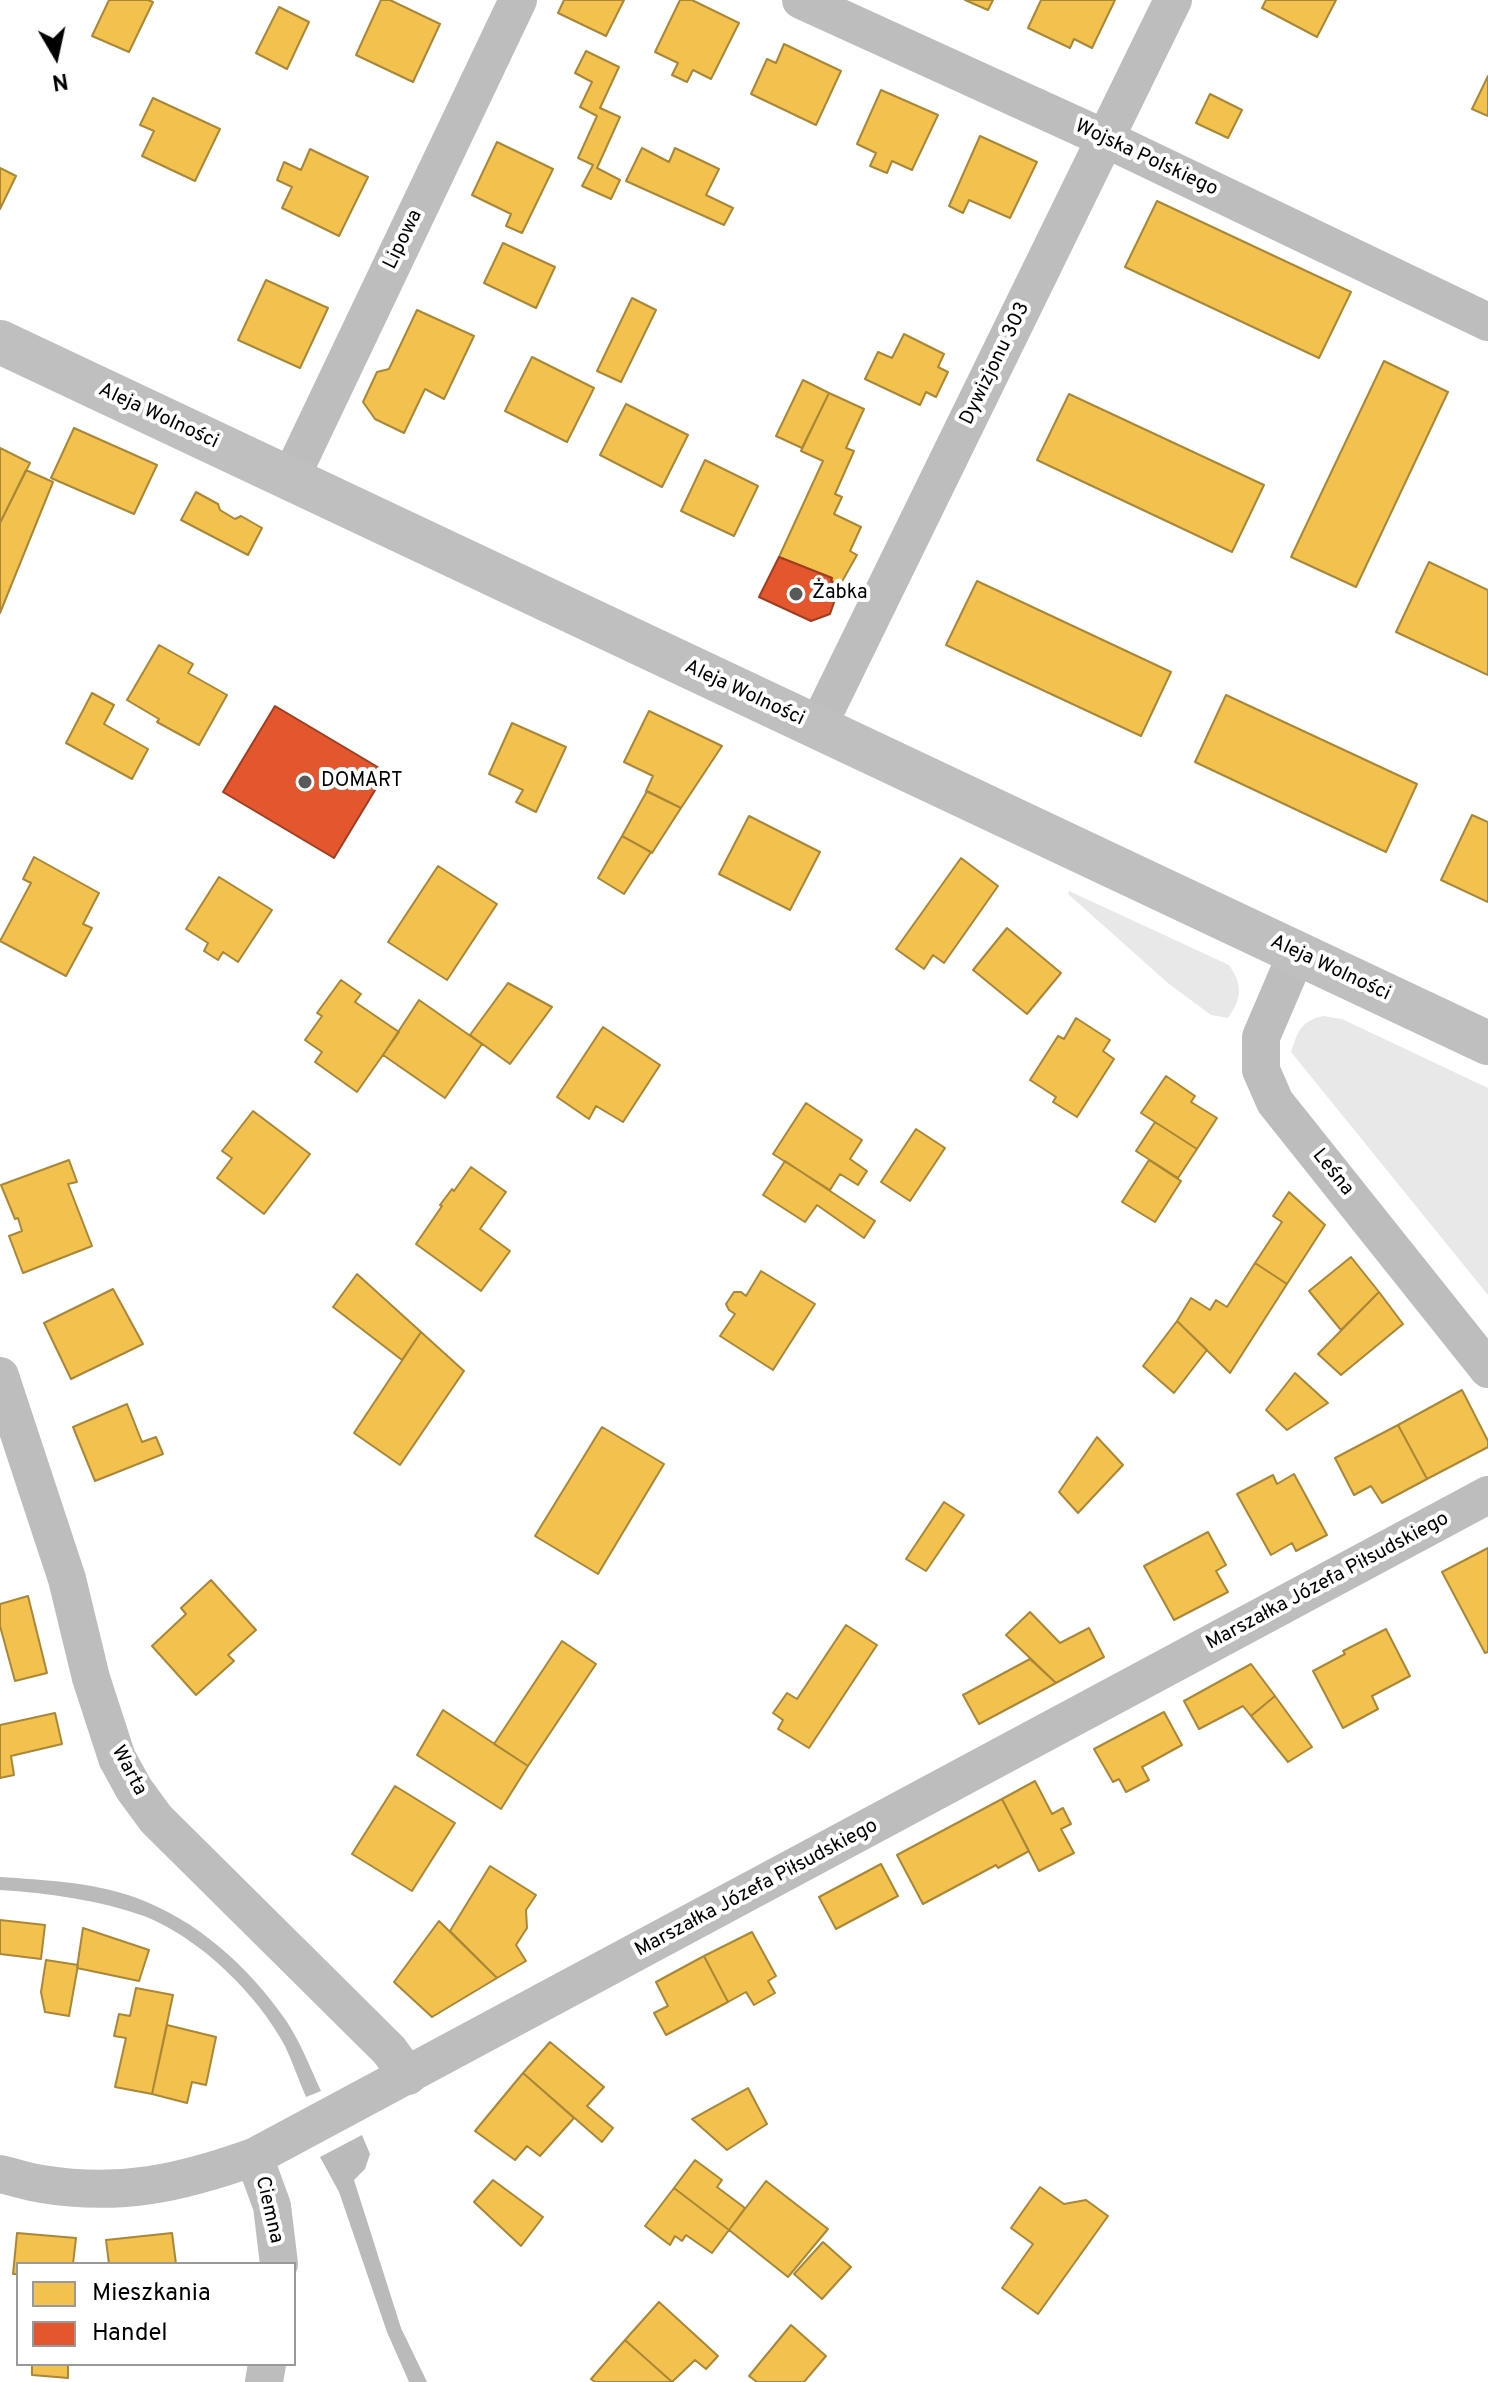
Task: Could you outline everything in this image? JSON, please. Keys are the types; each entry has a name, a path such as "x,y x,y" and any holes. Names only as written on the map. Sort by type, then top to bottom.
{"street":[{"name":"Lipowa","path":"290,479 518,0"},
{"name":"Wojska Polskiego","path":"801,0 1104,138 1488,322"},
{"name":"Dywizjonu 303","path":"817,728 1173,0"},
{"name":"Aleja Wolności","path":"0,342 1488,1043"},
{"name":"Leśna","path":"1297,953 1261,1037 1261,1070 1275,1102 1488,1369"},
{"name":"Warta","path":"0,1376 67,1579 91,1678 117,1758 134,1789 156,1819 389,2050 408,2076"},
{"name":"Marszałka Józefa Piłsudskiego","path":"0,2174 41,2184 82,2188 158,2186 200,2176 254,2157 1488,1495"},
{"name":"Ciemna","path":"254,2157 272,2206 279,2262"}],"shaded area":[{"path":"1069,891 1229,965 1237,979 1239,992 1228,1018 1211,1015 1169,984 1068,894"},
{"path":"1323,1016 1342,1019 1488,1088 1488,1295 1291,1052 1301,1028"},
{"path":"0,1877 67,1882 118,1892 157,1906 199,1931 237,1963 270,1999 295,2036 321,2091 306,2097 285,2046 259,2007 225,1970 186,1938 144,1916 109,1906 54,1895 0,1890"},
{"path":"362,2135 370,2154 365,2169 354,2180 401,2328 427,2382 409,2382 387,2332 339,2192 320,2157"}],"building: Mieszkania":[{"path":"109,0 153,2 129,52 92,36"},
{"path":"381,0 390,0 440,24 413,82 356,55"},
{"path":"564,0 624,0 606,36 558,13"},
{"path":"680,0 692,0 739,23 711,79 693,70 687,82 672,75 678,63 655,52"},
{"path":"965,0 993,0 988,10"},
{"path":"1041,0 1115,0 1092,48 1074,39 1070,48 1028,28"},
{"path":"1266,0 1336,0 1317,37 1262,8"},
{"path":"279,7 309,22 287,69 256,53"},
{"path":"784,44 841,71 816,125 751,94 767,59 776,63"},
{"path":"586,51 619,67 600,108 620,117 597,168 620,180 611,199 582,186 593,165 578,158 597,116 580,107 592,82 575,73"},
{"path":"1488,76 1488,116 1472,109"},
{"path":"881,90 938,115 912,170 892,161 887,173 870,166 876,153 857,144"},
{"path":"1210,94 1242,110 1228,138 1196,123"},
{"path":"153,98 220,129 195,181 142,156 154,131 140,125"},
{"path":"980,136 1037,162 1010,218 969,200 963,213 949,206"},
{"path":"497,142 553,169 522,233 506,226 511,214 472,195"},
{"path":"642,148 669,162 675,148 719,169 706,195 733,208 724,225 626,181"},
{"path":"310,149 368,177 339,236 282,208 292,187 277,180 284,162 301,170"},
{"path":"0,168 16,176 0,209"},
{"path":"1157,201 1351,292 1319,358 1125,267"},
{"path":"503,243 555,267 536,308 484,283"},
{"path":"266,280 328,308 300,368 238,340"},
{"path":"632,298 656,310 621,382 597,371"},
{"path":"417,310 474,336 444,399 425,389 404,433 375,419 363,402 377,372 389,369"},
{"path":"904,334 944,354 938,367 948,372 936,397 926,392 920,405 865,379 878,352 892,358"},
{"path":"532,357 594,388 567,442 505,411"},
{"path":"1384,361 1448,392 1356,587 1291,557"},
{"path":"803,380 829,393 802,448 776,436"},
{"path":"829,393 864,409 846,448 854,451 835,494 842,497 834,514 861,527 850,551 857,555 840,585 831,581 832,578 779,557 823,461 801,451"},
{"path":"1069,394 1264,485 1232,552 1037,460"},
{"path":"626,404 688,435 662,487 600,455"},
{"path":"74,428 157,465 134,514 51,478"},
{"path":"0,448 30,463 0,523"},
{"path":"705,460 758,486 734,536 681,511"},
{"path":"26,470 53,482 0,613 0,523"},
{"path":"196,492 218,504 220,510 235,519 241,516 262,528 248,555 181,520"},
{"path":"1429,562 1488,590 1488,675 1396,632"},
{"path":"977,581 1171,672 1141,736 946,645"},
{"path":"159,645 193,664 188,673 227,695 199,745 157,722 159,719 127,700"},
{"path":"92,693 114,705 104,724 148,749 132,779 66,743"},
{"path":"1226,695 1417,784 1386,852 1195,762"},
{"path":"649,711 722,746 681,808 646,791 653,776 624,762"},
{"path":"512,723 566,747 536,812 516,802 523,790 489,774"},
{"path":"647,791 681,808 652,853 622,836"},
{"path":"1472,815 1488,822 1488,902 1441,880"},
{"path":"749,816 820,852 790,910 719,874"},
{"path":"622,836 651,852 624,894 598,878"},
{"path":"34,857 99,893 83,924 92,928 66,976 0,941 31,883 23,879"},
{"path":"961,858 998,886 944,963 933,955 924,969 896,949"},
{"path":"438,866 497,904 447,980 388,942"},
{"path":"219,877 272,910 238,962 223,952 218,960 204,951 208,943 186,929"},
{"path":"1007,928 1061,973 1027,1014 973,970"},
{"path":"341,980 361,994 355,1002 399,1032 357,1092 315,1062 322,1052 305,1040 322,1016 317,1013"},
{"path":"508,983 552,1007 510,1064 470,1035"},
{"path":"419,1000 482,1044 445,1098 383,1055"},
{"path":"1076,1018 1110,1040 1103,1051 1114,1059 1077,1117 1053,1102 1056,1097 1030,1080 1058,1036 1064,1039"},
{"path":"603,1027 660,1065 623,1122 596,1106 589,1119 557,1097"},
{"path":"1166,1076 1195,1096 1191,1102 1217,1118 1197,1149 1141,1113"},
{"path":"806,1103 862,1140 850,1159 867,1171 858,1185 840,1174 830,1190 773,1154"},
{"path":"253,1111 310,1154 264,1214 217,1178 232,1158 222,1151"},
{"path":"1155,1122 1197,1149 1178,1178 1136,1151"},
{"path":"916,1129 945,1148 910,1201 881,1182"},
{"path":"69,1160 77,1182 68,1184 92,1246 23,1273 9,1236 22,1231 1,1185"},
{"path":"1149,1160 1181,1181 1155,1222 1122,1202"},
{"path":"785,1161 875,1221 864,1238 817,1205 805,1222 763,1195"},
{"path":"471,1167 506,1192 480,1229 510,1251 481,1291 416,1244 440,1205"},
{"path":"1289,1192 1325,1225 1287,1284 1255,1263 1282,1222 1273,1216"},
{"path":"1351,1257 1379,1292 1341,1330 1309,1291"},
{"path":"1255,1263 1287,1284 1230,1373 1177,1321 1191,1298 1210,1310 1216,1300 1227,1307"},
{"path":"761,1271 815,1304 773,1370 720,1336 735,1314 726,1304 734,1292 746,1296"},
{"path":"357,1274 421,1332 402,1360 333,1307"},
{"path":"113,1289 143,1344 71,1379 44,1323"},
{"path":"1379,1292 1403,1324 1341,1375 1318,1354"},
{"path":"1177,1321 1207,1350 1174,1393 1143,1366"},
{"path":"421,1332 464,1371 400,1465 354,1433"},
{"path":"1295,1373 1328,1403 1287,1430 1266,1410"},
{"path":"1462,1390 1488,1441 1488,1447 1427,1479 1398,1425"},
{"path":"127,1404 142,1442 156,1437 163,1454 95,1481 73,1427"},
{"path":"1398,1425 1427,1479 1382,1503 1371,1486 1354,1495 1335,1458"},
{"path":"602,1427 664,1464 598,1574 535,1536"},
{"path":"1097,1437 1123,1465 1078,1513 1059,1492"},
{"path":"1294,1474 1327,1535 1296,1551 1292,1543 1271,1555 1237,1494 1273,1475 1277,1484"},
{"path":"944,1502 964,1515 926,1571 906,1559"},
{"path":"1208,1532 1226,1565 1216,1571 1228,1592 1174,1620 1144,1566"},
{"path":"1488,1548 1488,1652 1485,1653 1442,1572"},
{"path":"211,1580 256,1630 228,1655 234,1661 196,1695 152,1646 186,1614 181,1608"},
{"path":"28,1596 47,1673 15,1681 0,1626 0,1604"},
{"path":"1030,1612 1060,1643 1089,1628 1104,1657 1056,1683 1006,1635"},
{"path":"846,1625 877,1645 809,1748 778,1729 783,1720 773,1713 787,1693 797,1699"},
{"path":"1386,1629 1410,1676 1372,1696 1378,1709 1343,1728 1313,1671"},
{"path":"562,1641 596,1664 528,1766 494,1744"},
{"path":"1030,1659 1056,1683 979,1724 963,1695"},
{"path":"1251,1664 1275,1696 1251,1716 1243,1706 1199,1729 1184,1701"},
{"path":"1275,1696 1312,1747 1288,1762 1251,1716"},
{"path":"443,1710 528,1766 501,1809 417,1755"},
{"path":"1164,1712 1182,1745 1142,1767 1149,1780 1126,1792 1119,1779 1113,1782 1094,1749"},
{"path":"55,1713 62,1744 11,1756 14,1775 0,1778 0,1725"},
{"path":"1035,1781 1052,1814 1063,1808 1071,1824 1061,1829 1074,1853 1039,1871 1002,1799"},
{"path":"395,1786 455,1823 412,1891 352,1854"},
{"path":"1002,1799 1029,1851 923,1904 897,1855"},
{"path":"881,1864 898,1896 836,1929 819,1897"},
{"path":"490,1866 536,1895 526,1910 527,1928 516,1945 526,1961 497,1978 450,1931"},
{"path":"0,1920 45,1925 41,1959 0,1954"},
{"path":"439,1921 497,1978 432,2017 394,1982"},
{"path":"83,1928 149,1950 139,1981 77,1968"},
{"path":"752,1932 776,1976 768,1981 775,1993 754,2005 746,1992 728,2002 704,1956"},
{"path":"704,1956 728,2002 666,2035 654,2013 668,2006 656,1982"},
{"path":"46,1960 78,1965 69,2016 45,2012 41,1992"},
{"path":"136,1988 173,1995 152,2094 115,2087 126,2038 114,2036 119,2014 130,2016"},
{"path":"167,2025 216,2037 206,2085 192,2082 187,2103 152,2094"},
{"path":"550,2042 604,2087 587,2106 613,2128 602,2142 523,2073"},
{"path":"523,2073 574,2118 540,2156 527,2146 515,2160 475,2131"},
{"path":"748,2088 767,2124 727,2150 692,2119"},
{"path":"695,2160 722,2180 717,2187 745,2208 729,2230 674,2188"},
{"path":"493,2180 543,2217 521,2246 474,2202"},
{"path":"766,2181 828,2229 788,2277 729,2230"},
{"path":"1040,2187 1064,2204 1086,2200 1108,2216 1038,2314 1002,2288 1033,2244 1011,2228"},
{"path":"674,2188 729,2230 712,2253 686,2235 682,2241 675,2236 670,2245 645,2226"},
{"path":"17,2233 76,2238 73,2262 16,2262 16,2274 13,2274"},
{"path":"172,2233 176,2262 109,2262 106,2240"},
{"path":"823,2242 851,2267 822,2299 794,2274"},
{"path":"659,2302 718,2356 706,2369 695,2360 672,2382 625,2340"},
{"path":"791,2325 826,2356 804,2382 757,2382 749,2376"},
{"path":"625,2340 672,2382 595,2382 591,2379"},
{"path":"32,2366 68,2366 68,2378 32,2375"}],"building: Handel":[{"path":"779,557 832,578 831,581 840,585 830,614 811,621 759,597"},
{"name":"DOMART","path":"275,706 386,772 334,858 223,792"}],"place":[{"name":"Żabka","path":"796,594"},
{"name":"DOMART","path":"305,782"}]}
